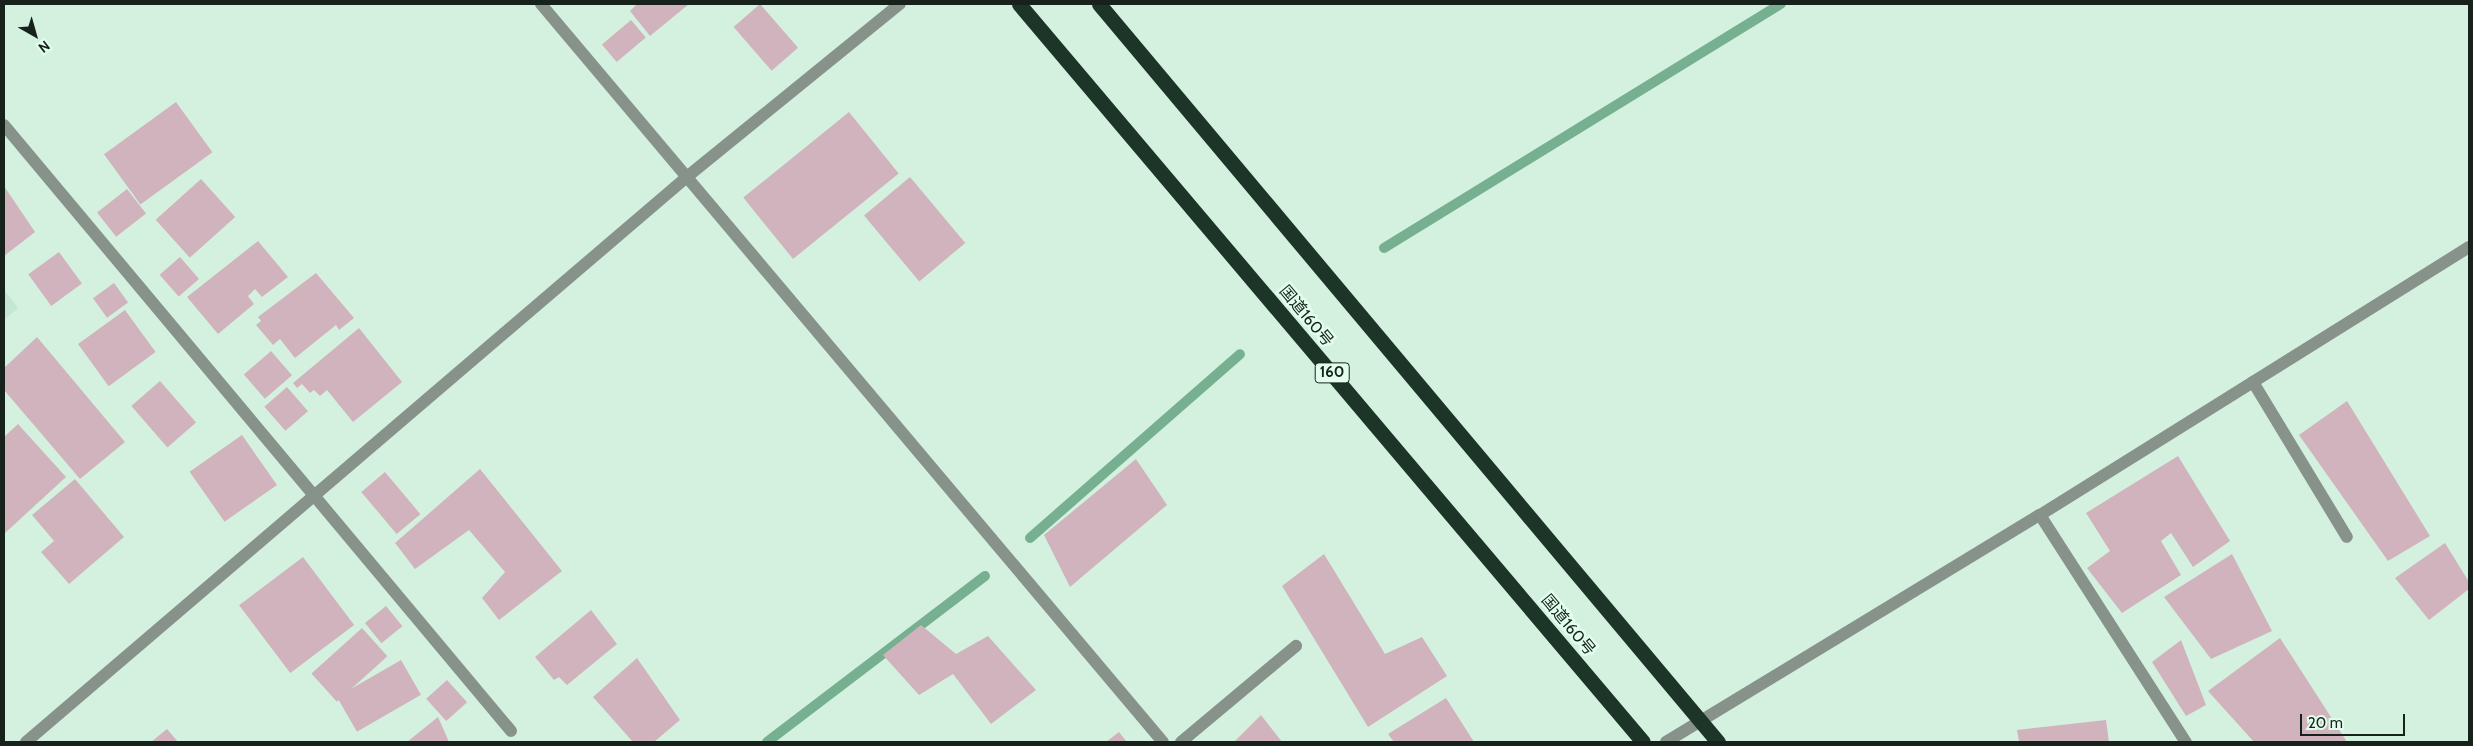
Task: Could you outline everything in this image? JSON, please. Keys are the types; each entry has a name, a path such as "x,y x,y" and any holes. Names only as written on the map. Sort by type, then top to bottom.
{"highway":[{"name":"国道160号","path":"1019,4 1643,742"},
{"path":"1099,4 1718,742"}],"street":[{"path":"541,4 688,176 1163,742"},
{"path":"26,742 316,498 688,176 900,4"},
{"path":"4,125 511,731"},
{"path":"1666,742 2040,515 2469,247"},
{"path":"2253,382 2347,537"},
{"path":"2040,515 2186,742"},
{"path":"1181,742 1296,646"}],"shaded area":[{"path":"4,290 18,308 4,320"}],"building":[{"path":"637,4 689,4 650,36 630,11"},
{"path":"760,4 798,48 772,71 734,27"},
{"path":"631,20 646,38 617,62 602,44"},
{"path":"176,102 212,152 140,204 104,154"},
{"path":"849,112 899,173 793,259 743,198"},
{"path":"910,177 965,243 919,281 864,216"},
{"path":"201,179 235,217 190,258 156,220"},
{"path":"4,186 35,232 4,256"},
{"path":"127,189 146,213 116,237 97,212"},
{"path":"258,241 288,277 262,297 255,289 248,296 254,304 218,334 187,297"},
{"path":"59,252 82,284 51,306 28,274"},
{"path":"180,257 199,279 179,297 160,275"},
{"path":"316,273 354,318 339,330 336,325 295,358 280,339 273,345 256,325 261,321 258,317"},
{"path":"114,283 128,302 107,318 93,298"},
{"path":"125,310 156,352 109,386 78,344"},
{"path":"359,328 402,382 353,422 327,390 320,396 314,390 310,393 302,384 297,388 293,383"},
{"path":"37,337 125,442 80,479 4,390 4,368"},
{"path":"271,351 292,375 265,399 244,375"},
{"path":"160,381 196,423 167,447 131,406"},
{"path":"287,387 308,411 285,431 264,407"},
{"path":"2347,401 2430,536 2388,561 2299,435"},
{"path":"18,424 66,477 4,534 4,437"},
{"path":"242,435 277,485 225,522 190,472"},
{"path":"2178,456 2230,541 2193,567 2171,533 2161,541 2181,575 2122,613 2087,568 2110,551 2086,513"},
{"path":"1136,459 1167,505 1070,587 1044,535"},
{"path":"480,469 562,571 499,620 482,598 505,572 469,530 415,569 395,543"},
{"path":"385,472 420,514 397,534 361,492"},
{"path":"75,479 124,537 69,584 41,552 54,541 32,515"},
{"path":"2445,543 2469,582 2469,589 2429,620 2395,578"},
{"path":"1324,554 1385,654 1422,637 1447,676 1368,727 1282,586"},
{"path":"2232,554 2272,631 2211,659 2164,597"},
{"path":"303,557 354,625 290,673 239,605"},
{"path":"386,606 402,626 381,643 365,623"},
{"path":"591,610 617,644 567,685 559,677 554,680 535,657"},
{"path":"921,625 956,654 988,636 1036,690 991,724 953,674 919,695 883,655"},
{"path":"362,628 387,656 337,702 311,674"},
{"path":"2280,638 2347,742 2254,742 2208,691"},
{"path":"2181,640 2206,705 2186,716 2152,662"},
{"path":"637,658 680,720 654,742 633,742 593,697"},
{"path":"401,660 421,695 357,732 337,697"},
{"path":"447,680 467,702 446,721 426,699"},
{"path":"1446,698 1474,742 1394,742 1388,734"},
{"path":"1261,715 1282,742 1234,742"},
{"path":"438,717 449,742 407,742"},
{"path":"2106,720 2109,742 2019,742 2017,730"},
{"path":"167,729 178,742 151,742"},
{"path":"1119,732 1127,742 1106,742"}],"waterway":[{"path":"1384,248 1781,4"},
{"path":"1030,538 1240,354"},
{"path":"767,742 985,576"}]}
